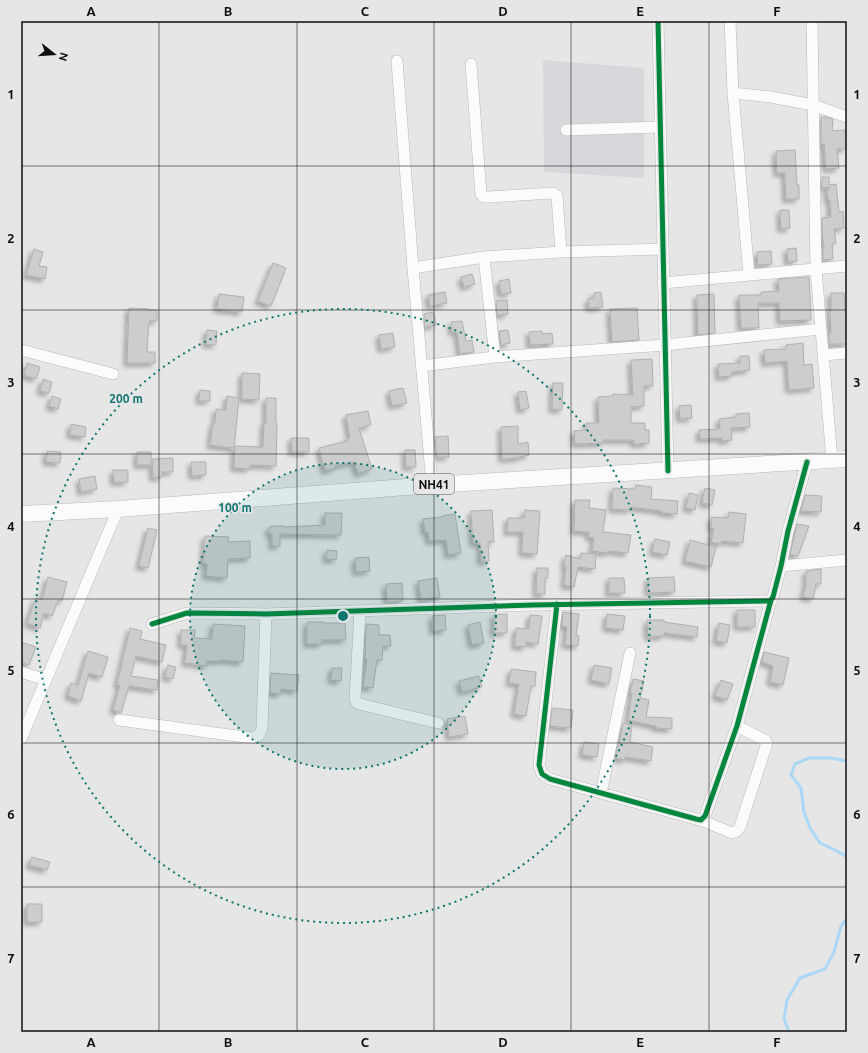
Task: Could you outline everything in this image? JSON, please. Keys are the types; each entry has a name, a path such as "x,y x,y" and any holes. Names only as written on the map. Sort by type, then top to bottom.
{"highway":[{"name":"NH41","path":"21,514 118,509 432,484 840,460"}],"street":[{"path":"658,21 668,471"},
{"path":"730,21 733,93 749,275"},
{"path":"812,21 816,270 823,355 840,460"},
{"path":"397,61 412,268 432,484"},
{"path":"471,64 481,194 484,197 488,197 554,193 557,196 561,252"},
{"path":"733,93 813,105 847,117"},
{"path":"566,130 660,127"},
{"path":"412,268 484,257 561,252 663,249"},
{"path":"484,257 495,357"},
{"path":"663,283 847,266"},
{"path":"421,366 495,357 665,345 821,329"},
{"path":"21,350 112,374"},
{"path":"823,355 847,353"},
{"path":"701,820 705,816 737,726 771,600 773,598 788,531 807,462"},
{"path":"21,739 118,509"},
{"path":"781,566 847,560"},
{"path":"152,624 187,613 266,614 557,604 771,600"},
{"path":"557,604 539,765 542,774 550,779 701,820 732,833 737,831 740,827 767,743 766,741 737,726"},
{"path":"360,611 355,699 357,703 438,723"},
{"path":"119,720 252,738 259,735 262,728 266,614"},
{"path":"601,793 630,653"},
{"path":"21,672 46,680"}],"shaded area":[{"path":"543,60 644,68 644,178 544,172"}],"building":[{"path":"821,117 833,119 832,131 845,130 846,149 837,149 839,168 826,169 824,144 821,145"},
{"path":"795,150 799,199 786,199 785,173 777,173 776,151"},
{"path":"822,177 829,177 829,185 836,184 839,212 843,211 844,228 834,229 836,243 832,244 833,259 823,260 824,248 822,218 831,217 830,200 828,200 827,191 829,190 829,187 822,188"},
{"path":"780,210 789,210 790,228 781,229"},
{"path":"796,248 797,261 788,262 787,249"},
{"path":"34,249 43,252 39,266 47,267 45,279 26,275"},
{"path":"771,251 772,264 758,265 757,252"},
{"path":"273,263 286,268 271,306 258,301"},
{"path":"472,274 475,284 464,287 461,277"},
{"path":"809,277 811,320 780,321 779,303 758,303 759,328 741,328 739,295 761,295 761,292 779,291 778,279"},
{"path":"509,279 511,293 501,294 499,281"},
{"path":"445,292 447,303 430,306 428,295"},
{"path":"601,292 603,307 589,308 588,299 594,298 594,293"},
{"path":"831,293 844,293 845,310 847,310 847,344 829,344 829,333 831,333"},
{"path":"219,294 244,297 242,312 217,309"},
{"path":"714,294 715,333 698,335 697,295"},
{"path":"507,300 508,314 497,315 496,301"},
{"path":"129,308 157,310 157,321 149,321 147,352 155,352 155,363 127,363"},
{"path":"637,308 639,340 612,342 610,309"},
{"path":"434,312 436,325 425,327 424,314"},
{"path":"462,321 466,341 472,340 474,352 460,354 457,332 452,332 451,322"},
{"path":"207,330 217,331 216,345 206,344"},
{"path":"508,330 510,343 501,345 499,331"},
{"path":"542,331 542,334 552,333 553,344 530,345 529,332"},
{"path":"393,333 395,347 381,349 379,335"},
{"path":"803,343 804,365 812,364 814,388 789,390 787,361 765,363 764,350 786,349 786,345"},
{"path":"740,356 749,356 750,370 732,372 732,376 719,377 718,364 740,363"},
{"path":"652,359 653,386 644,386 644,406 631,407 631,423 645,423 645,430 649,430 649,443 634,444 634,440 603,440 603,443 575,444 574,431 586,430 586,423 599,423 598,397 613,396 613,394 633,395 631,360"},
{"path":"27,363 40,367 36,379 24,375"},
{"path":"242,373 260,374 259,400 242,399"},
{"path":"43,379 52,382 49,393 40,391"},
{"path":"553,383 563,383 562,410 552,409"},
{"path":"403,388 407,403 392,406 389,391"},
{"path":"200,390 210,391 210,401 199,401"},
{"path":"526,391 529,408 520,410 518,392"},
{"path":"52,396 61,399 58,409 49,406"},
{"path":"227,396 239,398 234,448 210,445 213,423 215,423 216,409 226,410"},
{"path":"266,398 276,398 276,466 250,465 250,469 234,468 235,446 263,447 264,423 266,423"},
{"path":"691,405 692,418 680,419 679,406"},
{"path":"368,411 371,425 359,428 372,469 358,474 354,462 335,466 336,468 325,471 319,448 347,441 346,439 350,438 346,415"},
{"path":"749,413 750,427 731,428 732,440 722,441 721,438 700,439 699,430 720,429 719,419 736,417 736,414"},
{"path":"71,424 86,427 85,437 70,435"},
{"path":"518,426 518,444 528,442 529,455 519,458 502,459 501,427"},
{"path":"448,436 449,457 437,457 435,437"},
{"path":"291,438 309,438 309,452 292,452"},
{"path":"405,450 415,450 416,467 406,467"},
{"path":"47,451 61,452 60,463 46,462"},
{"path":"137,452 151,452 151,465 137,465"},
{"path":"173,458 173,472 162,472 162,477 153,478 152,459"},
{"path":"191,462 206,462 206,475 192,476"},
{"path":"113,470 128,470 128,482 114,482"},
{"path":"95,476 97,489 81,492 79,479"},
{"path":"636,485 652,487 651,499 678,501 677,514 662,513 662,511 630,507 630,510 612,509 613,488 635,489"},
{"path":"705,488 715,490 712,505 702,503"},
{"path":"689,493 698,495 695,510 686,508"},
{"path":"805,495 822,496 821,512 801,511"},
{"path":"575,500 590,500 589,508 606,510 603,532 631,535 628,553 592,551 594,538 588,537 589,532 574,531"},
{"path":"492,510 494,542 488,542 489,561 481,562 480,543 473,543 471,511"},
{"path":"525,510 540,511 537,554 522,553 523,532 507,532 508,518 524,518"},
{"path":"729,512 746,514 743,543 722,541 721,544 711,542 714,528 711,528 711,517 728,518"},
{"path":"325,513 342,513 341,535 280,534 280,546 272,546 272,534 269,534 269,528 271,526 284,527 325,525"},
{"path":"455,514 461,553 448,555 446,540 429,541 428,532 425,532 423,519"},
{"path":"797,524 809,526 798,556 790,555"},
{"path":"148,528 157,530 148,568 139,566"},
{"path":"205,536 229,537 228,542 250,541 250,558 228,559 227,578 206,576 207,564 203,563"},
{"path":"655,539 670,542 667,555 652,552"},
{"path":"690,540 716,547 711,567 685,561"},
{"path":"327,550 337,551 336,560 326,559"},
{"path":"581,553 596,554 595,569 578,567 574,587 564,585 566,566 564,566 566,555 580,559"},
{"path":"369,557 370,571 356,572 355,558"},
{"path":"537,568 548,568 548,578 545,578 545,594 536,594"},
{"path":"821,569 821,584 816,584 813,599 803,597 806,585 806,571"},
{"path":"48,577 67,582 62,601 58,600 52,616 44,613 40,628 27,623 36,598 42,600"},
{"path":"674,577 675,592 648,593 648,578"},
{"path":"437,578 440,597 421,600 418,581"},
{"path":"609,578 624,578 625,593 609,593"},
{"path":"402,583 403,601 387,602 386,584"},
{"path":"737,610 755,610 755,627 737,627"},
{"path":"563,612 579,614 576,635 579,636 578,646 565,645 567,627 562,626"},
{"path":"507,614 507,633 494,633 494,615"},
{"path":"607,614 625,616 623,630 606,628"},
{"path":"445,615 446,630 433,631 432,616"},
{"path":"530,615 542,616 538,644 526,642 526,647 515,646 516,628 529,629"},
{"path":"647,620 664,620 664,622 698,627 697,637 664,633 664,636 648,637"},
{"path":"307,622 345,623 346,640 322,640 322,644 307,644"},
{"path":"480,622 484,643 472,645 468,625"},
{"path":"719,623 730,625 727,643 716,641"},
{"path":"213,624 245,626 243,662 221,660 207,661 207,666 185,663 187,645 181,645 181,630 195,630 194,638 212,639"},
{"path":"366,624 379,625 379,635 390,635 391,646 383,646 382,660 377,660 373,688 363,687 367,659 365,659"},
{"path":"130,628 142,631 140,639 166,645 162,662 136,656 131,676 158,680 157,690 129,686 121,713 113,710 120,685 117,685"},
{"path":"21,642 36,647 29,665 21,662"},
{"path":"88,651 108,657 102,677 89,673 81,701 68,696 71,683 78,685"},
{"path":"764,652 789,658 783,685 770,682 773,666 762,662"},
{"path":"168,665 176,667 173,679 165,677"},
{"path":"594,665 612,668 609,684 591,680"},
{"path":"332,668 342,668 341,681 331,680"},
{"path":"511,669 536,672 535,686 531,686 526,716 514,714 519,684 509,683"},
{"path":"271,673 299,675 297,691 281,689 281,694 270,693"},
{"path":"479,676 482,687 462,692 459,681"},
{"path":"633,679 644,681 640,698 649,700 646,717 672,718 672,729 656,728 656,726 628,720 632,693 630,693"},
{"path":"721,680 733,684 727,700 715,696"},
{"path":"552,708 573,710 571,728 550,726"},
{"path":"465,716 468,734 449,737 447,719"},
{"path":"623,723 632,725 630,742 653,747 651,761 625,757 625,760 615,758 618,745 619,746"},
{"path":"584,742 599,744 597,757 582,755"},
{"path":"32,857 50,862 47,870 29,865"},
{"path":"27,904 42,904 42,922 27,922"}],"waterway":[{"path":"847,761 831,758 809,758 795,764 791,775 801,788 804,812 810,828 820,843 847,857"},
{"path":"789,1032 784,1019 787,1000 800,978 825,969 834,952 841,926 847,919"}],"cycle path":[{"path":"658,21 668,471"},
{"path":"152,624 187,613 266,614 533,605 769,601 773,597 788,531 807,462"},
{"path":"557,604 539,765 542,774 550,779 701,820 705,816 737,726 771,600"}]}
